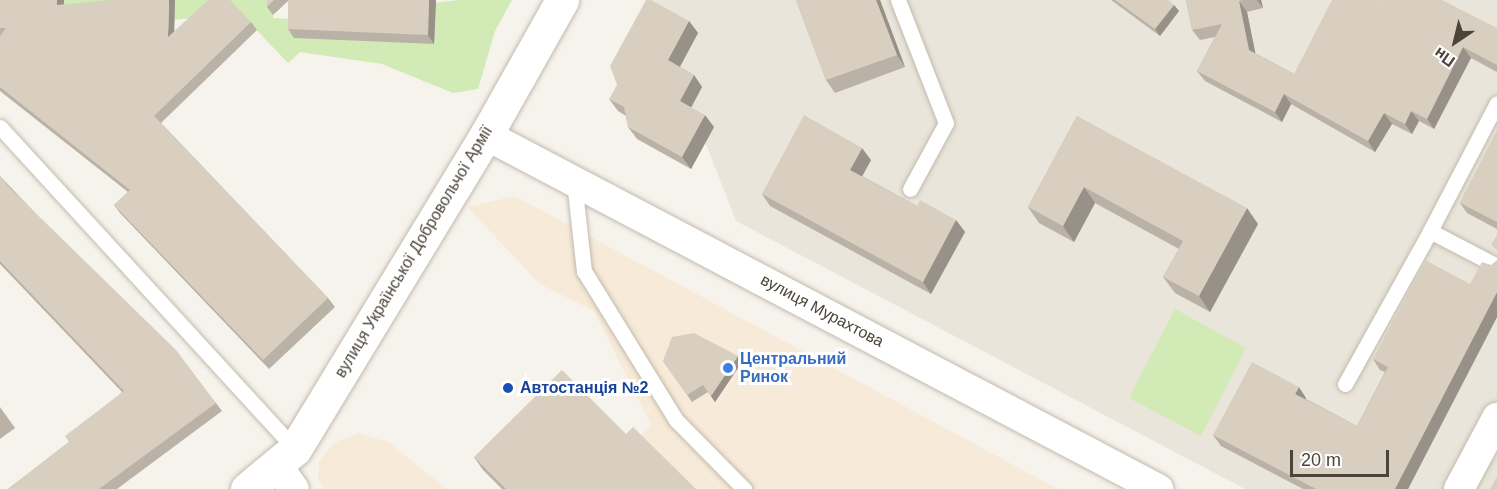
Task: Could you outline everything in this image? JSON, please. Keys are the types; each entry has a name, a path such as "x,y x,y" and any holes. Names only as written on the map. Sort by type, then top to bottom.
{"street":[{"name":"вулиця Української Добровольчої Армії","path":"247,489 289,468 486,135 562,0"},
{"name":"вулиця Мурахтова","path":"486,135 1158,489"},
{"path":"1459,489 1497,418"}],"lane":[{"path":"898,0 946,123 910,189"},
{"path":"1345,384 1430,231 1497,103"},
{"path":"0,127 289,468"},
{"path":"574,180 584,271 676,420 744,489"},
{"path":"1430,231 1497,266"}],"shaded area":[{"path":"650,0 1497,0 1497,489 1245,489 736,221"},
{"name":"Центральний Ринок","path":"515,196 1058,489 587,489 651,425 594,311 540,284 467,207"},
{"path":"358,433 388,442 447,489 324,489 318,480 319,461 334,443"}],"green space":[{"path":"0,0 137,0 175,9 175,0 223,0 205,17 148,22"},
{"path":"228,0 273,0 273,18 294,19 459,0 512,0 495,31 478,89 453,93 382,64 300,52 288,63"},
{"path":"1175,309 1246,348 1201,436 1129,398"}],"building":[{"path":"0,0 57,0 57,5 110,0 169,0 168,37 208,0 230,0 251,22 154,116 328,298 263,360 114,205 130,190 0,87 0,36 6,28 0,28"},
{"path":"267,0 274,0 267,7"},
{"path":"288,0 429,0 428,35 288,29"},
{"path":"646,0 651,0 689,21 668,60 694,75 680,101 705,115 682,157 628,127 624,107 609,99 617,85 610,66"},
{"path":"796,0 876,0 897,55 826,80"},
{"path":"1115,0 1168,0 1174,5 1155,29"},
{"path":"1186,0 1244,0 1239,1 1249,50 1294,74 1332,0 1442,0 1497,28 1497,65 1463,47 1427,119 1411,111 1405,124 1384,113 1368,141 1284,94 1275,112 1197,71 1222,24 1192,30"},
{"path":"804,115 862,148 850,170 917,206 920,200 956,220 923,282 762,194"},
{"path":"1077,116 1247,208 1199,296 1163,277 1183,241 1084,187 1063,226 1028,207"},
{"path":"1497,131 1497,222 1460,203"},
{"path":"0,176 176,350 216,403 99,489 8,489 69,442 65,436 124,391 0,261"},
{"path":"1497,235 1497,250 1491,245"},
{"path":"1425,260 1470,284 1482,262 1491,265 1497,260 1497,292 1395,489 1316,489 1213,435 1252,362 1299,387 1295,394 1357,426 1388,367 1373,359"},
{"path":"694,333 738,356 711,396 703,385 687,395 663,361 672,337"},
{"path":"562,370 626,434 633,427 696,489 506,489 474,457"},
{"path":"1497,477 1497,489 1490,489"}],"place":[{"name":"Центральний Ринок","path":"728,368"},
{"name":"Автостанція №2","path":"508,388"}]}
